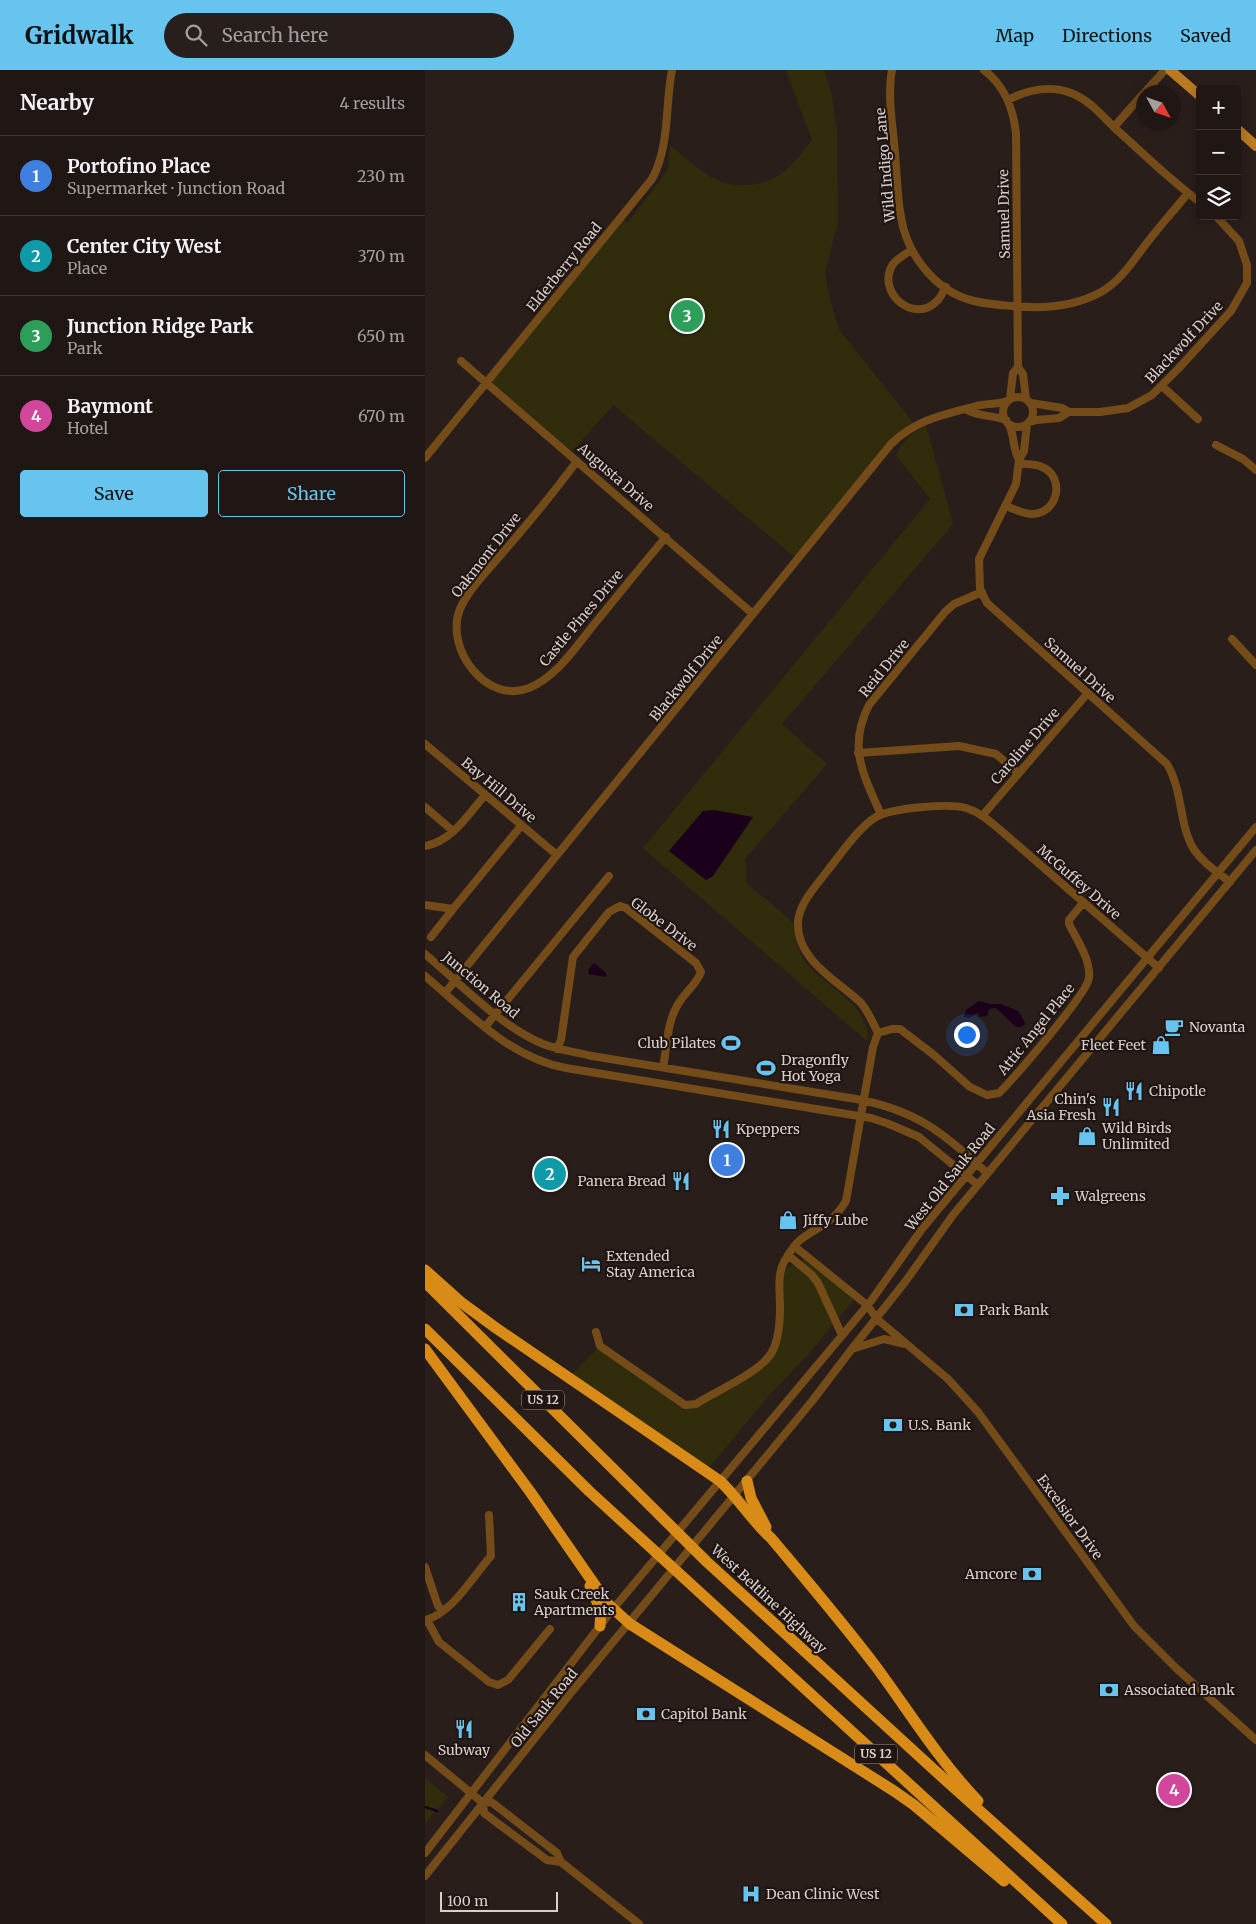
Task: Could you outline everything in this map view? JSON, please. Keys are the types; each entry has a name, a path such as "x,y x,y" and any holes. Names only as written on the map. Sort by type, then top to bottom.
{"highway":[{"path":"425,1270 502,1333 720,1481 735,1495 757,1525 771,1538 859,1644 951,1771 976,1800 1064,1886"},
{"name":"West Beltline Highway","path":"425,1282 707,1562 935,1771 1106,1924"},
{"name":"US 12","path":"425,1329 589,1491 1062,1924"},
{"path":"425,1349 613,1609 629,1624 901,1796 1055,1924"},
{"path":"747,1481 751,1498 771,1538"},
{"path":"585,1570 601,1611 599,1626"}],"main road":[{"path":"1170,70 1196,93"},
{"path":"1238,130 1256,146"}],"street":[{"name":"Elderberry Road","path":"425,458 652,178 659,167 661,157 672,70"},
{"name":"Wild Indigo Lane","path":"892,70 890,86 901,217 905,234 912,250 930,275 946,288 974,301 1017,306 1065,305 1083,301 1101,292 1118,279 1188,193"},
{"name":"Samuel Drive","path":"984,70 1000,86 1008,100 1016,133 1018,367 1023,374 1029,401"},
{"path":"1151,85 1165,70"},
{"path":"1008,100 1035,89 1072,93 1086,102 1196,199"},
{"path":"1114,127 1136,102"},
{"name":"Blackwolf Drive","path":"1029,401 1062,408 1069,412 1100,412 1127,408 1151,395 1162,386 1231,311 1247,283 1247,265 1239,241 1220,220"},
{"path":"912,250 899,258 890,272 890,291 895,298 906,307 915,309 927,307 937,301 946,288"},
{"name":"Augusta Drive","path":"461,360 753,614"},
{"name":"Samuel Drive","path":"1009,400 1013,373 1018,367"},
{"path":"1162,386 1198,419"},
{"path":"982,592 979,559 1016,484 1028,423 1033,413 1029,401 1018,396 1009,400 1003,411 1012,430 1014,452 1019,462"},
{"name":"Blackwolf Drive","path":"445,993 891,444 902,434 930,418 977,406 1001,404 1009,400"},
{"name":"Blackwolf Drive","path":"967,410 976,414 998,417 1007,422"},
{"name":"Blackwolf Drive","path":"1028,423 1059,418 1069,412"},
{"path":"1007,422 1017,427 1028,423"},
{"path":"1216,445 1243,459 1256,470"},
{"name":"Oakmont Drive","path":"477,674 467,663 455,633 456,620 461,607 484,574 577,461"},
{"path":"1006,506 1030,514 1036,514 1051,506 1056,498 1056,481 1051,473 1040,466 1019,462"},
{"name":"Castle Pines Drive","path":"477,674 495,687 514,692 529,688 545,679 565,659 666,537"},
{"name":"Samuel Drive","path":"982,592 987,603 1167,764 1174,775 1179,789 1187,833 1191,843 1199,855 1230,882"},
{"name":"Reid Drive","path":"881,815 861,768 858,753 859,729 869,705 945,612 954,604 982,592"},
{"path":"1232,639 1256,665"},
{"name":"Caroline Drive","path":"982,816 1087,694"},
{"name":"Bay Hill Drive","path":"425,744 557,855"},
{"path":"858,753 959,746 996,754 1018,773"},
{"path":"425,846 440,842 453,831 485,795"},
{"path":"596,1332 600,1346 685,1405 696,1404 758,1368 772,1352 777,1339 779,1323 781,1269 794,1246 828,1224 846,1202 873,1047 878,1033 861,1003 811,960 801,943 798,922 802,907 811,892 865,826 881,815 908,809 954,806 982,816"},
{"path":"425,807 453,831"},
{"name":"McGuffey Drive","path":"982,816 1159,968"},
{"path":"431,936 521,826"},
{"name":"West Old Sauk Road","path":"667,1545 867,1306 922,1229 1256,827"},
{"name":"West Old Sauk Road","path":"684,1557 877,1319 911,1274 937,1235 987,1173 1256,850"},
{"path":"485,1027 609,876"},
{"name":"Attic Angel Place","path":"878,1033 900,1029 934,1055 970,1087 987,1095 999,1093 1057,1025 1085,988 1089,978 1087,962 1069,924 1069,920 1083,903"},
{"path":"425,905 453,909"},
{"name":"Globe Drive","path":"557,1049 561,1040 573,957 614,908 620,906 626,908 696,964 701,972 676,1006 663,1066"},
{"name":"Junction Road","path":"425,954 518,1031 557,1049 892,1107 925,1122 937,1130 987,1173"},
{"name":"Junction Road","path":"425,976 509,1045 524,1054 555,1066 861,1117 889,1124 913,1134 930,1145 978,1185"},
{"name":"Excelsior Drive","path":"794,1246 867,1306 877,1319 949,1380 977,1412 1138,1630 1175,1668 1256,1740"},
{"path":"788,1255 812,1275 842,1334"},
{"path":"851,1350 884,1339 907,1344"},
{"path":"489,1515 491,1556 462,1592 443,1611 432,1619 426,1620 439,1642 489,1682 498,1685 508,1680 550,1629"},
{"name":"Old Sauk Road","path":"425,1852 472,1794 599,1626 667,1545"},
{"name":"Old Sauk Road","path":"425,1876 570,1694 684,1557"},
{"path":"425,1567 439,1606 443,1611"},
{"path":"425,1755 483,1804 484,1813 547,1860 561,1862"},
{"path":"483,1804 491,1802 494,1804 557,1853 561,1862 639,1924"}],"shaded area":[{"path":"786,70 824,70 832,96 837,134 838,221 825,273 830,300 840,331 915,425 902,433 798,560 613,405 570,454 487,381 620,218 628,222 668,170 670,145 705,173 728,184 748,185 769,180 785,171 792,164 812,140"},
{"path":"926,425 953,524 782,724 827,764 745,859 747,884 791,921 799,952 804,960 845,997 862,1016 867,1028 868,1042 643,848 930,499 896,455 908,437"},
{"path":"714,810 753,817 713,876 706,880 669,851 703,811"},
{"path":"594,963 606,973 606,977 588,974 589,969"},
{"path":"979,1001 1001,1004 1018,1011 1025,1024 1021,1027 1016,1027 996,1008 989,1009 987,1016 979,1017 977,1013 969,1018 964,1017 966,1010"},
{"path":"806,1256 856,1297 806,1357 771,1393 712,1464 706,1468 568,1378 600,1346 685,1405 696,1404 758,1368 777,1339 780,1269 799,1264"},
{"path":"425,1778 448,1797 425,1824"}],"waterway":[{"path":"425,1807 437,1811"}],"place":[{"name":"Junction Ridge Park","path":"687,316"},
{"name":"Novanta","path":"1174,1027"},
{"name":"Club Pilates","path":"731,1043"},
{"name":"Fleet Feet","path":"1161,1045"},
{"name":"Dragonfly Hot Yoga","path":"766,1068"},
{"name":"Chipotle","path":"1134,1091"},
{"name":"Chin's Asia Fresh","path":"1111,1107"},
{"name":"Kpeppers","path":"721,1129"},
{"name":"Wild Birds Unlimited","path":"1087,1136"},
{"name":"Portofino Place","path":"727,1160"},
{"name":"Center City West","path":"550,1174"},
{"name":"Panera Bread","path":"681,1181"},
{"name":"Walgreens","path":"1060,1196"},
{"name":"Jiffy Lube","path":"788,1220"},
{"name":"Extended Stay America","path":"591,1264"},
{"name":"Park Bank","path":"964,1310"},
{"name":"U.S. Bank","path":"893,1425"},
{"name":"Amcore","path":"1032,1574"},
{"name":"Sauk Creek Apartments","path":"519,1602"},
{"name":"Associated Bank","path":"1109,1690"},
{"name":"Capitol Bank","path":"646,1714"},
{"name":"Subway","path":"464,1729"},
{"name":"Baymont","path":"1174,1790"},
{"name":"Dean Clinic West","path":"751,1894"}]}
